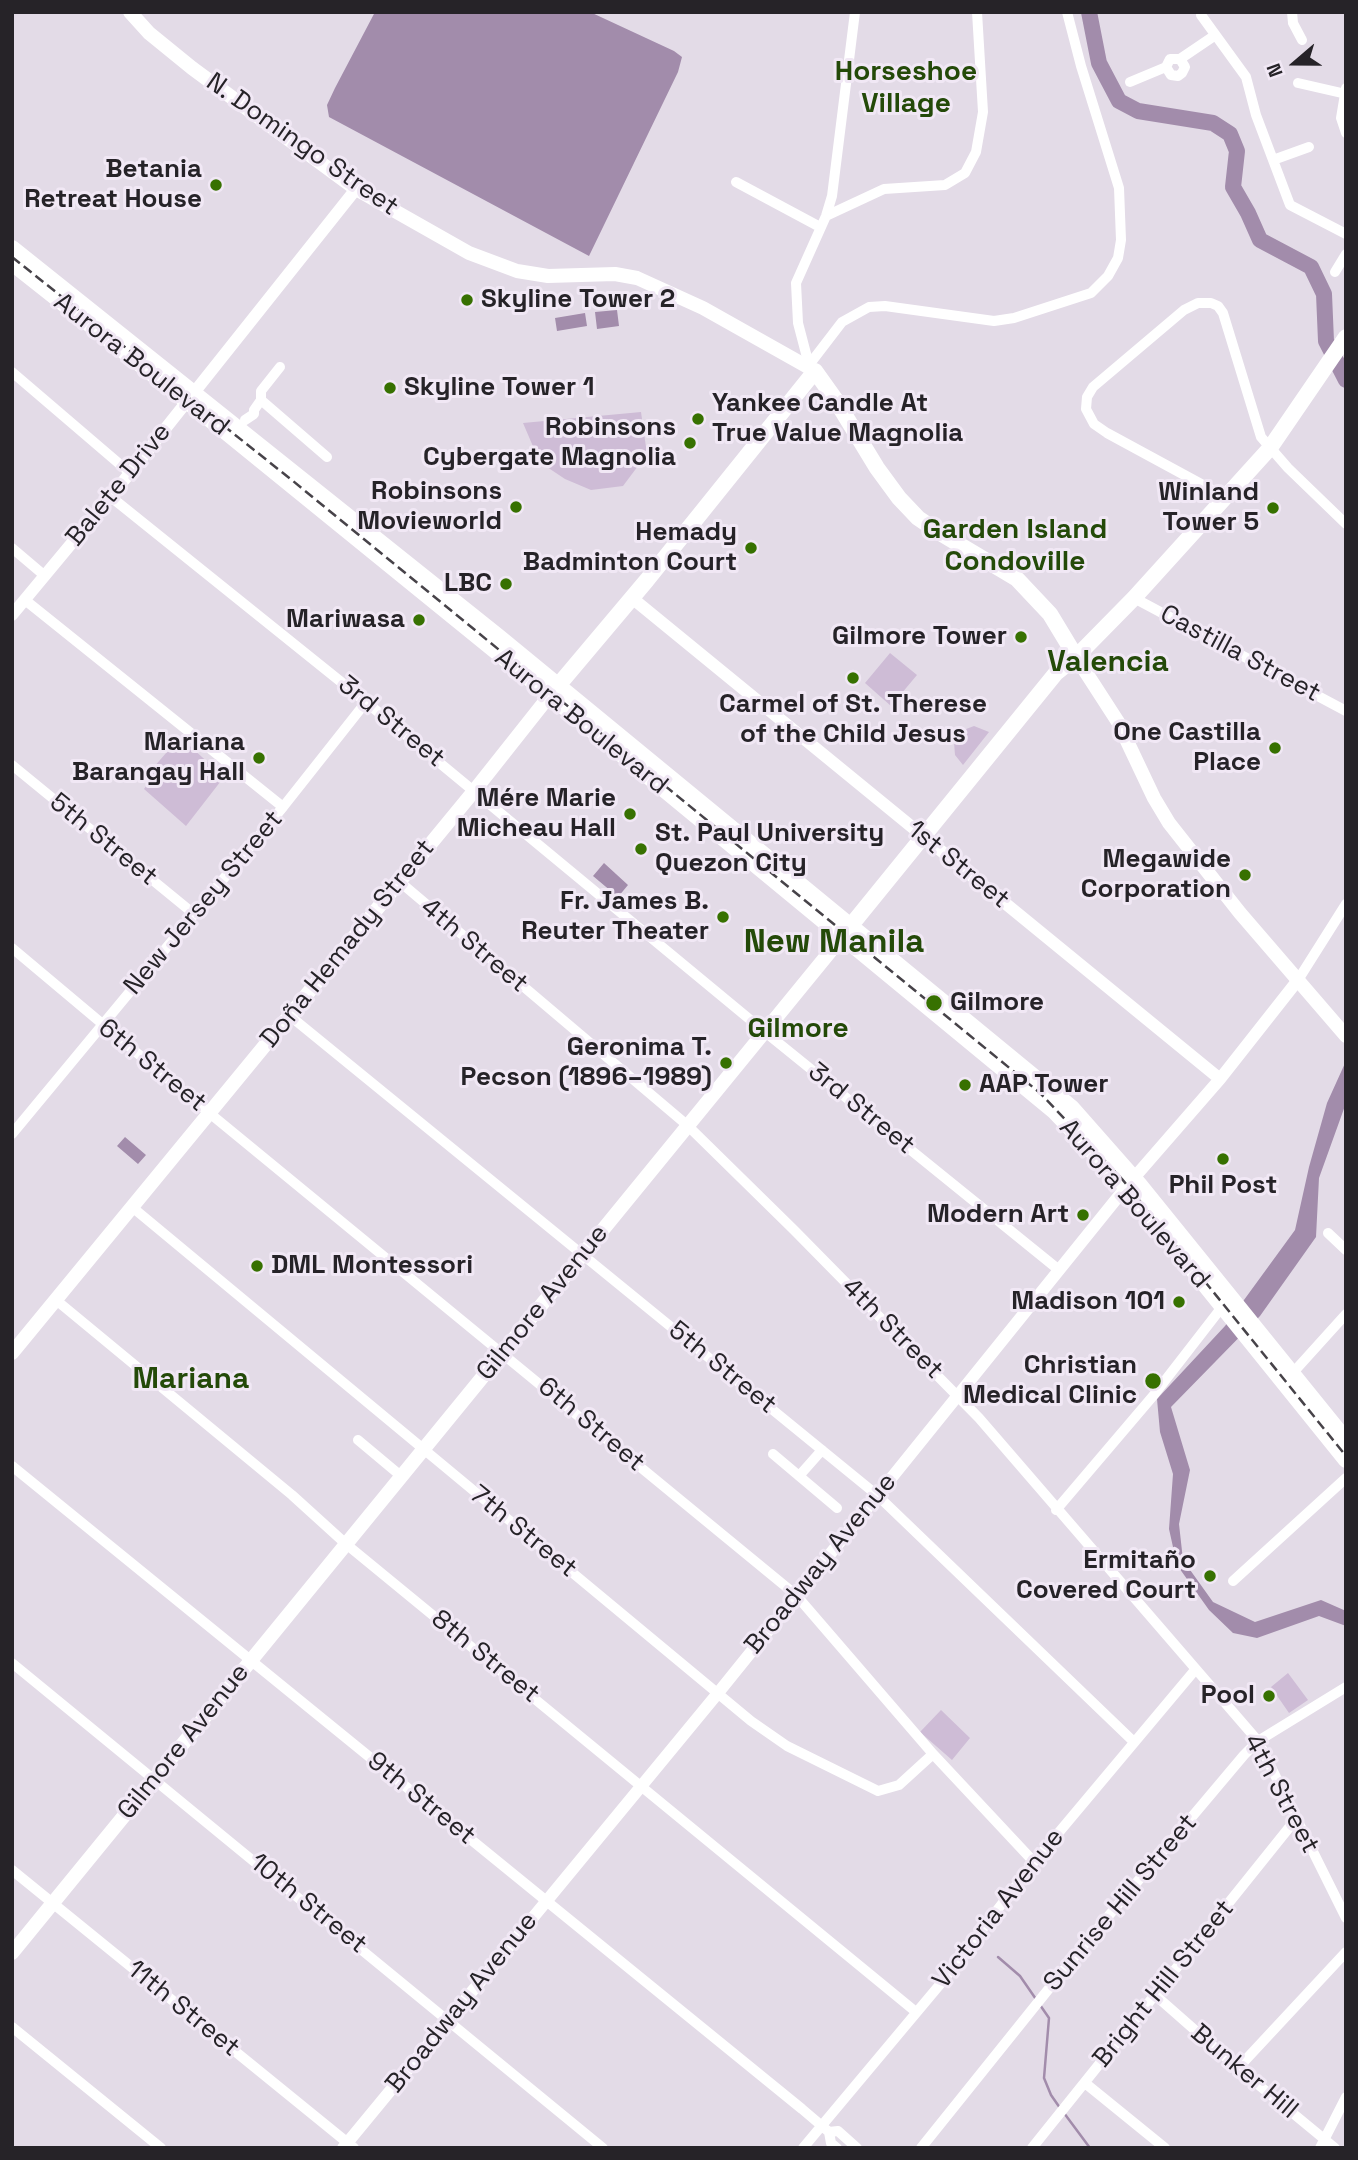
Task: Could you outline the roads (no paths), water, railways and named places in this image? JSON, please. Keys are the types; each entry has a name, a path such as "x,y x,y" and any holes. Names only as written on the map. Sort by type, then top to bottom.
{"main road":[{"name":"N. Domingo Street","path":"130,12 149,33 192,68 356,189 469,253 517,271 548,276 615,274 637,278 703,308 812,368 835,399 877,468 918,518 995,564 1023,585 1050,614 1118,722 1154,798 1169,823 1190,852 1346,1036"},
{"name":"Aurora Boulevard","path":"12,248 189,396 846,931 1054,1111 1130,1182 1230,1309 1249,1329 1346,1460"},
{"name":"Aurora Boulevard","path":"12,263 189,396 242,425 554,691"},
{"name":"Gilmore Avenue","path":"12,1952 1056,673 1076,657 1134,598 1270,448 1346,337"},
{"name":"Doña Hemady Street","path":"12,1353 632,598 812,368"},
{"name":"Aurora Boulevard","path":"1287,1378 1343,1431"}],"street":[{"path":"812,368 798,323 796,283 826,216 832,195 855,12"},
{"path":"826,216 884,189 945,185 956,181 965,173 976,152 983,112 977,12"},
{"path":"812,368 842,322 869,307 885,306 994,321 1014,318 1091,293 1108,276 1118,258 1121,240 1119,188 1067,12"},
{"path":"1292,12 1293,23 1302,40"},
{"path":"1201,15 1246,77 1255,115 1290,205 1345,235"},
{"path":"1129,82 1166,67 1171,75 1178,76 1185,67 1180,59 1214,36"},
{"path":"1298,83 1345,92 1340,118 1346,134"},
{"path":"1273,160 1309,147"},
{"path":"736,182 820,227"},
{"name":"Balete Drive","path":"12,615 111,497 356,189"},
{"path":"1335,272 1346,254"},
{"path":"1225,497 1096,426 1086,409 1087,397 1093,387 1184,310 1198,303 1211,303 1218,306 1223,313 1261,437 1346,524"},
{"path":"242,425 249,410 254,410 261,400 261,391 280,368"},
{"path":"12,372 130,473"},
{"path":"261,400 327,457"},
{"name":"3rd Street","path":"111,497 366,702 765,1032 1059,1270"},
{"path":"12,548 45,576"},
{"name":"1st Street","path":"632,598 1220,1079"},
{"name":"Castilla Street","path":"1134,598 1346,711"},
{"path":"25,600 283,807"},
{"name":"New Jersey Street","path":"12,1134 283,807 366,702"},
{"name":"5th Street","path":"12,765 194,914"},
{"name":"4th Street","path":"400,882 687,1125 957,1396 1258,1741 1346,1918"},
{"path":"1298,980 1346,904"},
{"name":"6th Street","path":"12,948 102,1025 796,1595 933,1754 1034,1862"},
{"name":"Broadway Avenue","path":"348,2146 1130,1182 1220,1079 1298,980"},
{"name":"5th Street","path":"290,1016 877,1495 1134,1742"},
{"name":"7th Street","path":"132,1207 751,1721 787,1746 878,1791 899,1785 933,1754"},
{"path":"1328,1233 1346,1250"},
{"name":"8th Street","path":"56,1300 292,1495 346,1544 916,2012"},
{"path":"1056,1510 1230,1309"},
{"path":"1287,1378 1346,1314"},
{"path":"358,1440 401,1476"},
{"path":"799,1476 822,1450"},
{"path":"773,1454 837,1508"},
{"name":"9th Street","path":"12,1466 825,2129 831,2143 837,2148"},
{"path":"1233,1581 1346,1478"},
{"name":"10th Street","path":"12,1663 603,2148"},
{"name":"Victoria Avenue","path":"803,2148 825,2129 1034,1862 1195,1670"},
{"name":"Sunrise Hill Street","path":"921,2148 1102,1924 1258,1741 1346,1687"},
{"name":"Bright Hill Street","path":"1032,2148 1297,1819"},
{"name":"11th Street","path":"12,1870 348,2146"},
{"path":"1238,2068 1346,1952"},
{"name":"Bunker Hill","path":"1155,1995 1322,2143 1335,2148"},
{"path":"12,2027 161,2148"},
{"path":"1085,2083 1165,2148"},
{"path":"1322,2143 1346,2097"},
{"name":"9th Street","path":"825,2129 838,2131 857,2148"}],"waterway":[{"path":"1089,12 1099,63 1119,101 1138,111 1213,123 1230,134 1237,151 1233,187 1260,240 1311,267 1324,294 1326,341 1346,380"},
{"path":"998,1957 1020,1976 1049,2018 1044,2078 1060,2108"},
{"path":"1064,2113 1090,2148"}],"railway":[{"path":"12,257 293,481 1040,1093 1122,1179 1346,1456"}],"place":[{"name":"Betania Retreat House","path":"216,185"},
{"name":"Skyline Tower 2","path":"467,300"},
{"name":"Skyline Tower 1","path":"390,388"},
{"name":"Yankee Candle At True Value Magnolia","path":"698,419"},
{"name":"Robinsons Cybergate Magnolia","path":"690,443"},
{"name":"Robinsons Movieworld","path":"516,507"},
{"name":"Winland Tower 5","path":"1273,508"},
{"name":"Hemady Badminton Court","path":"751,548"},
{"name":"LBC","path":"506,584"},
{"name":"Mariwasa","path":"419,620"},
{"name":"Gilmore Tower","path":"1021,637"},
{"name":"Carmel of St. Therese of the Child Jesus","path":"853,678"},
{"name":"One Castilla Place","path":"1275,748"},
{"name":"Mariana Barangay Hall","path":"259,758"},
{"name":"Mére Marie Micheau Hall","path":"630,814"},
{"name":"St. Paul University Quezon City","path":"641,849"},
{"name":"Megawide Corporation","path":"1245,875"},
{"name":"Fr. James B. Reuter Theater","path":"723,917"},
{"name":"Gilmore","path":"934,1003"},
{"name":"Geronima T. Pecson (1896–1989)","path":"726,1063"},
{"name":"AAP Tower","path":"965,1085"},
{"name":"Phil Post","path":"1223,1159"},
{"name":"Modern Art","path":"1083,1215"},
{"name":"DML Montessori","path":"257,1266"},
{"name":"Madison 101","path":"1179,1302"},
{"name":"Christian Medical Clinic","path":"1153,1381"},
{"name":"Ermitaño Covered Court","path":"1210,1576"},
{"name":"Pool","path":"1269,1696"}],"district":[{"name":"Horseshoe Village","path":"906,88"},
{"name":"Garden Island Condoville","path":"1015,546"},
{"name":"Valencia","path":"1108,663"},
{"name":"New Manila","path":"834,943"},
{"name":"Gilmore","path":"798,1029"},
{"name":"Mariana","path":"191,1380"}]}
